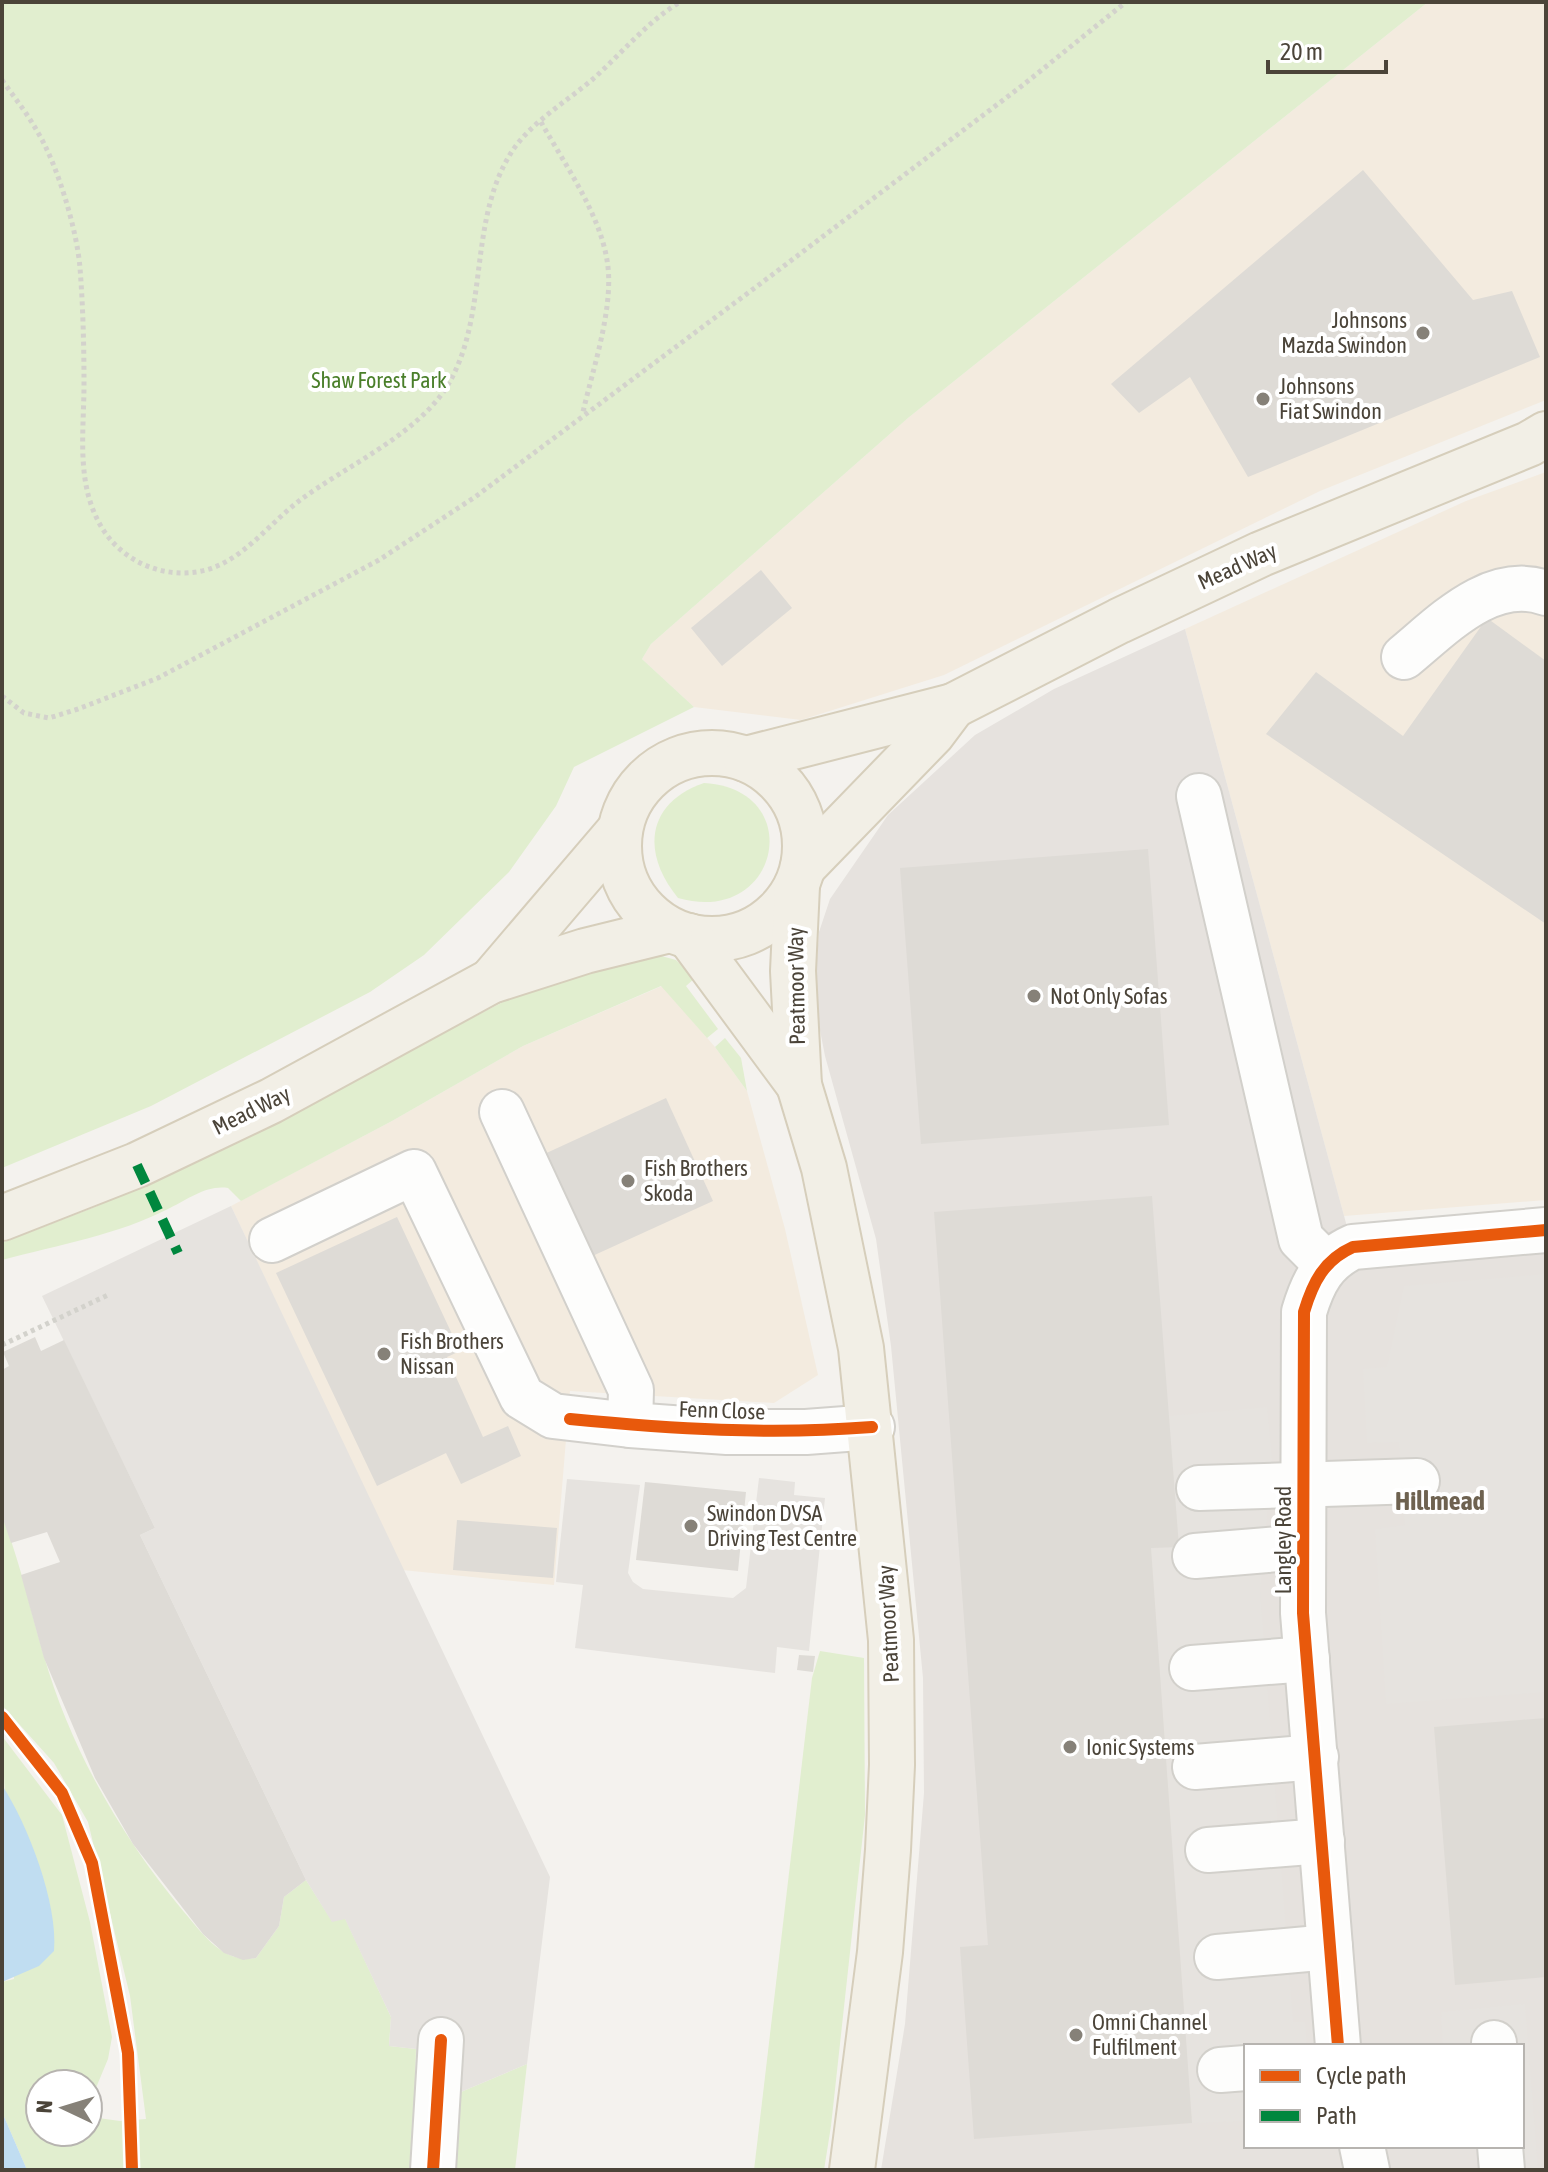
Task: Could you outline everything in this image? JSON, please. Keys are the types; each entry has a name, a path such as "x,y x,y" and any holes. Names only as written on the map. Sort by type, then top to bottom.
{"main road":[{"name":"Mead Way","path":"746,759 953,706 1261,554 1540,440"},
{"name":"Mead Way","path":"800,876 932,734 953,706"},
{"path":"720,753 746,759 770,773 789,793 801,818 806,846 800,876 786,904 762,925 732,937 700,939 680,933 646,913 628,889 619,861 619,831 629,803 647,779 668,763 693,754 720,753"},
{"name":"Mead Way","path":"491,981 619,831"},
{"name":"Peatmoor Way","path":"800,876 793,971 799,1085 843,1252 872,1427 891,1640 892,1765 880,1952 852,2170"},
{"name":"Mead Way","path":"2,1218 137,1165 271,1101 491,981 585,951 680,933"},
{"name":"Peatmoor Way","path":"680,933 799,1085"}],"street":[{"path":"1404,657 1475,599 1512,592 1546,593"},
{"path":"1199,796 1301,1239 1326,1264 1353,1247 1546,1230"},
{"path":"502,1112 631,1390 630,1425"},
{"name":"Fenn Close","path":"272,1240 414,1172 522,1397 553,1416 727,1432 806,1432 872,1427"},
{"name":"Langley Road","path":"1326,1264 1310,1290 1304,1312 1303,1547 1307,1659 1338,2044"},
{"path":"1199,1488 1417,1481"},
{"path":"1195,1556 1303,1547"},
{"path":"1192,1668 1307,1659"},
{"path":"1195,1767 1316,1757"},
{"path":"1208,1850 1322,1841"},
{"path":"1217,1957 1330,1947"},
{"path":"433,2170 441,2040"},
{"path":"1362,2148 1367,2170"},
{"path":"1500,2148 1502,2170"}],"path":[{"path":"2,80 39,133 78,253 84,385 82,458 87,495 103,530 122,553 148,568 175,573 206,570 228,560 299,501 418,418 445,390 460,358 495,186 508,156 669,5 680,2"},
{"path":"2,696 24,713 49,718 158,678 379,560 475,497 1010,95 1126,2"},
{"path":"541,122 596,223 608,261 608,298 583,413"},
{"path":"2,1345 110,1294"}],"shaded area":[{"path":"1428,2 1546,2 1546,400 1320,491 944,675 801,720 694,707 642,659 651,644 908,418"},
{"path":"1546,472 1546,1200 1344,1216 1185,629 1466,501"},
{"path":"1185,629 1356,1260 1546,1247 1546,2170 881,2170 905,2024 924,1793 923,1678 891,1346 876,1239 825,1056 814,999 819,932 830,899 888,815 975,735 1054,689"},
{"path":"662,986 715,1047 747,1091 785,1229 818,1375 774,1403 570,1391 554,1585 402,1570 231,1206 392,1121 523,1046"},
{"path":"231,1206 550,1877 527,2064 456,2094 417,2092 416,2049 389,2046 391,2017 345,1919 332,1922 306,1880 140,1535 155,1528 42,1296"},
{"path":"1546,1274 1546,1692 1386,1704 1375,1529 1405,1525 1399,1442 1367,1443 1363,1369 1387,1367 1404,1286"},
{"path":"1267,1407 1272,1460 1260,1592 1293,2022 1305,2022 1307,2044 1244,2044 1244,2121 1192,2123 1151,1549 1179,1546 1169,1416"},
{"path":"759,1478 795,1482 794,1495 825,1498 809,1651 777,1647 775,1673 575,1648 583,1585 556,1582 567,1479 640,1485 628,1573 633,1582 643,1589 733,1598 746,1588"},
{"path":"1525,2004 1538,2170 1478,2170 1477,2156 1482,2148 1524,2148 1524,2044 1443,2044 1441,2012"}],"green space":[{"name":"Shaw Forest Park","path":"2,2 1428,2 908,418 651,644 642,659 694,707 574,767 556,806 509,872 424,955 370,992 151,1106 2,1168"},
{"path":"704,783 737,791 758,808 768,830 768,854 758,876 740,893 713,902 678,898 658,864 655,847 655,831 670,803"},
{"path":"647,952 676,960 695,978 686,986 718,1029 707,1038 661,986 523,1046 392,1121 241,1201 228,1188 212,1189 130,1225 2,1260 2,1243 95,1207 254,1132 524,991"},
{"path":"725,1038 741,1058 747,1091 715,1047"},
{"path":"2,1516 55,1690 83,1758 140,1854 199,1929 224,1952 244,1959 256,1958 279,1926 284,1897 306,1880 332,1921 345,1918 391,2017 389,2046 416,2049 413,2170 27,2170 2,2112 2,1982 14,1979 2,1736 62,1815 90,1922 112,2037 104,2069 24,2068 24,2148 104,2148 104,2119 146,2119 130,1996 88,1822 54,1763 2,1705"},
{"path":"820,1651 864,1658 865,1815 831,2126 824,2170 754,2170 812,1678"},
{"path":"527,2064 515,2170 456,2170 456,2094"}],"water":[{"path":"2,1785 22,1821 39,1865 51,1910 54,1951 39,1966 2,1982"},
{"path":"2,2112 27,2170 2,2170"}],"building":[{"path":"1363,170 1473,300 1512,291 1540,357 1248,477 1190,377 1139,413 1111,384"},
{"path":"761,570 792,608 722,666 691,628"},
{"path":"1487,618 1546,661 1546,924 1266,734 1316,672 1403,736"},
{"name":"Not Only Sofas","path":"1148,849 1169,1125 921,1144 900,868"},
{"name":"Fish Brothers Skoda","path":"666,1098 713,1201 588,1258 540,1156"},
{"path":"1152,1196 1179,1547 1151,1548 1192,2123 974,2139 960,1947 988,1945 934,1212"},
{"name":"Fish Brothers Nissan","path":"397,1217 460,1351 447,1357 483,1437 508,1426 521,1456 461,1484 446,1453 377,1486 276,1273"},
{"path":"35,1337 41,1351 64,1340 155,1528 140,1535 306,1880 284,1897 279,1926 256,1958 243,1960 224,1953 203,1934 133,1844 95,1778 44,1658 21,1575 60,1562 47,1532 11,1543 2,1516 2,1370 9,1366 3,1352"},
{"name":"Swindon DVSA Driving Test Centre","path":"645,1482 746,1492 738,1571 636,1560"},
{"path":"457,1520 557,1528 553,1578 453,1570"},
{"path":"799,1655 815,1656 813,1672 797,1670"},
{"path":"1546,1718 1546,1977 1455,1985 1434,1727"}],"marked path":[{"path":"137,1165 178,1253"}],"cycle path":[{"path":"1338,2044 1303,1613 1304,1312 1311,1291 1327,1265 1353,1247 1546,1230"},
{"path":"570,1419 721,1430 796,1431 872,1427"},
{"path":"2,1717 62,1793 92,1863 128,2053 132,2170"},
{"path":"433,2170 441,2040"}],"place":[{"name":"Johnsons Mazda Swindon","path":"1423,333"},
{"name":"Johnsons Fiat Swindon","path":"1263,399"},
{"name":"Not Only Sofas","path":"1034,996"},
{"name":"Fish Brothers Skoda","path":"628,1181"},
{"name":"Fish Brothers Nissan","path":"384,1354"},
{"name":"Swindon DVSA Driving Test Centre","path":"691,1526"},
{"name":"Ionic Systems","path":"1070,1747"},
{"name":"Omni Channel Fulfilment","path":"1076,2035"}],"district":[{"name":"Hillmead","path":"1440,1501"}]}
